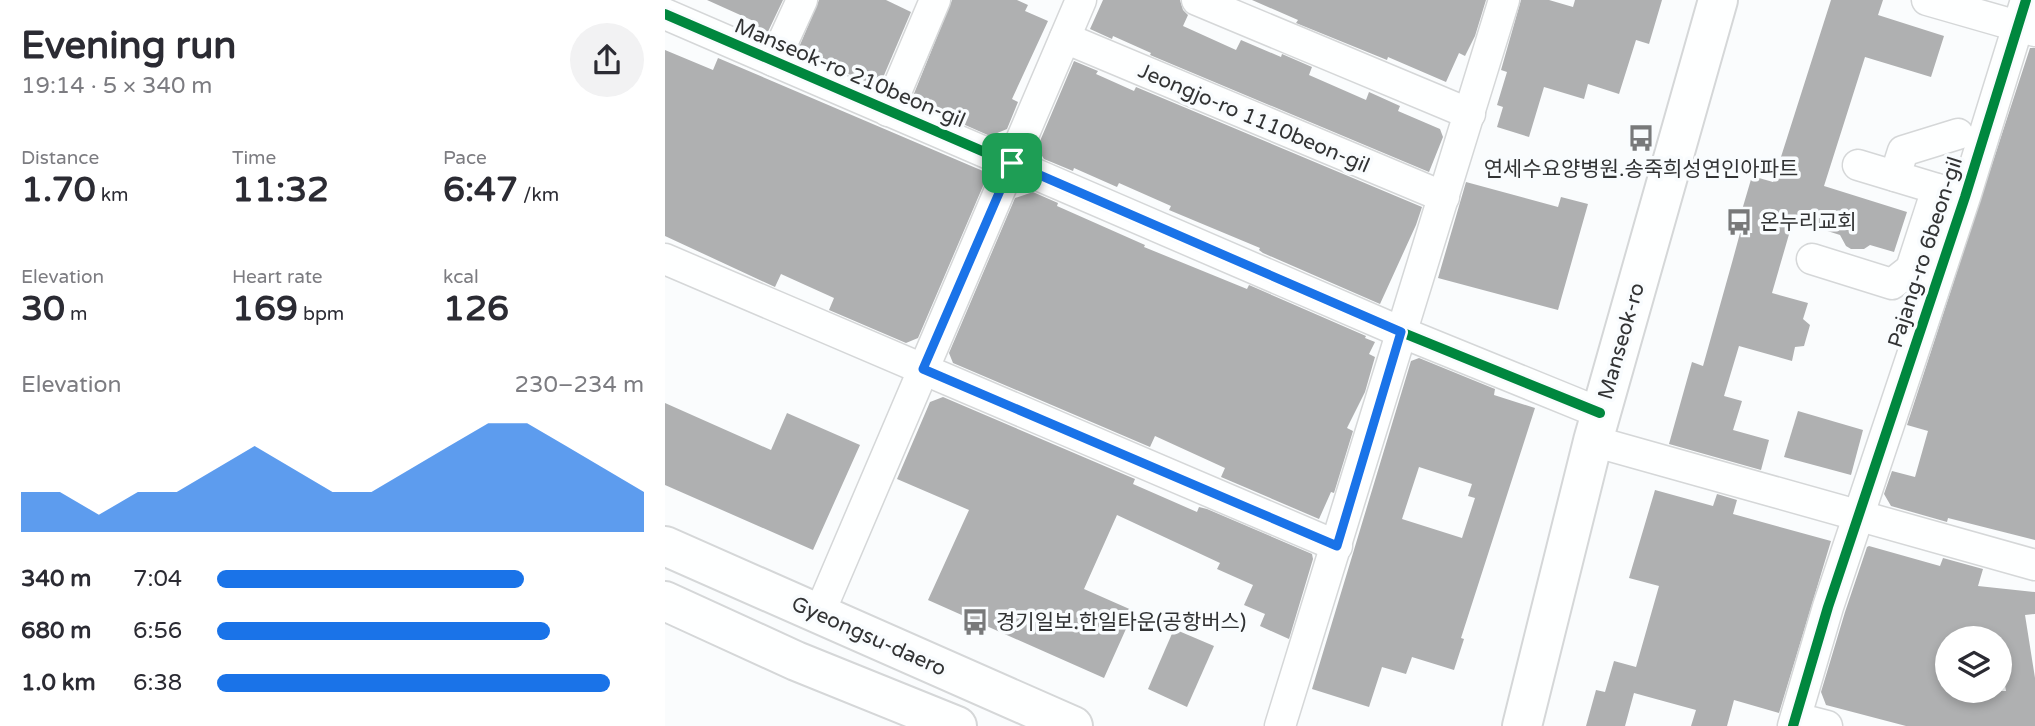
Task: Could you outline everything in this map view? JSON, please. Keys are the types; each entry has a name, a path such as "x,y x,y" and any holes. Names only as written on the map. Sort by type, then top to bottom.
{"main road":[{"name":"Manseok-ro","path":"1523,726 1597,427 1718,0"},
{"name":"Gyeongsu-daero","path":"665,546 1073,726"},
{"path":"665,601 796,661 957,726"}],"street":[{"name":"Manseok-ro 210beon-gil","path":"774,61 802,0"},
{"name":"Manseok-ro 210beon-gil","path":"888,111 935,0"},
{"path":"819,614 1081,0"},
{"path":"1197,0 1470,114"},
{"path":"1280,726 1504,0"},
{"path":"1927,0 2026,19"},
{"name":"Manseok-ro 210beon-gil","path":"665,15 1401,332 1597,427 1858,516 2035,565"},
{"name":"Pajang-ro 6beon-gil","path":"1794,722 1858,516 1951,193 2026,19"},
{"name":"Jeongjo-ro 1110beon-gil","path":"1065,38 1444,197"},
{"path":"1895,176 1903,151 1958,134"},
{"path":"1812,260 1892,284 1911,269 1951,193 1859,164"},
{"path":"665,259 1337,546"},
{"path":"1794,722 1827,726"}],"building":[{"path":"707,0 783,0 765,38 761,37 764,31 756,27 758,23"},
{"path":"819,0 886,0 911,12 879,87 797,52"},
{"path":"952,0 1017,0 1028,5 1025,11 1048,21 1012,99 1018,102 1007,129 990,136 911,101"},
{"path":"1103,0 1180,0 1188,15 1183,26 1236,50 1241,40 1281,57 1282,54 1312,67 1309,75 1366,100 1369,92 1400,106 1398,111 1440,129 1443,137 1429,172 1150,55 1151,53 1113,36 1112,39 1090,29"},
{"path":"1252,0 1486,0 1475,36 1465,56 1459,53 1446,82 1296,23 1298,20"},
{"path":"1521,0 1549,0 1573,7 1575,0 1662,0 1649,44 1636,40 1619,94 1588,84 1584,99 1544,87 1529,137 1497,127 1503,107 1497,105 1507,72 1501,70"},
{"path":"1831,0 1883,0 1878,15 1944,36 1931,77 1865,57 1824,186 1907,212 1894,252 1870,245 1864,249 1851,249 1840,235 1796,221 1795,225 1792,224 1772,293 1808,303 1803,319 1810,325 1804,346 1795,347 1792,361 1739,346 1724,396 1742,401 1733,430 1769,440 1761,470 1669,444 1692,362 1703,366 1746,211 1742,210 1752,176 1773,182"},
{"path":"2030,48 2035,48 2035,540 1948,518 1947,522 1891,506 1884,494 1892,471 1915,477 1928,431 1907,425"},
{"path":"665,50 713,70 718,58 983,171 986,179 918,338 906,343 829,310 834,298 781,274 775,287 665,236"},
{"path":"1074,61 1134,91 1136,87 1422,207 1380,304 1263,253 1260,248 1169,210 1171,206 1119,183 1117,187 1074,168 1073,171 1044,159 1037,148"},
{"path":"1466,182 1558,207 1561,197 1588,204 1558,310 1438,278"},
{"path":"1033,192 1058,203 1057,206 1145,245 1144,247 1247,289 1249,285 1375,342 1369,354 1375,357 1365,392 1347,428 1353,431 1334,493 1331,492 1319,519 1221,477 1225,468 1155,436 1150,447 953,363 949,353 1015,198"},
{"path":"1419,358 1495,389 1494,395 1535,408 1461,638 1464,639 1454,670 1412,657 1406,674 1382,667 1369,707 1312,689 1411,361","holes":["1419,467 1472,484 1468,496 1475,498 1462,538 1402,519"]},
{"path":"943,397 1135,479 1133,484 1197,512 1199,507 1207,509 1312,554 1313,559 1289,639 1260,626 1265,614 1244,605 1253,585 1217,569 1220,563 1117,515 1084,589 1134,611 1104,678 928,600 969,510 897,479 930,402"},
{"path":"665,403 771,450 787,413 860,445 813,550 665,485"},
{"path":"1798,411 1863,430 1851,475 1784,457"},
{"path":"1655,490 1713,506 1717,494 1737,500 1733,514 1831,541 1779,713 1734,700 1727,726 1691,726 1696,710 1634,693 1625,726 1586,726 1596,690 1605,692 1614,661 1636,667 1659,586 1629,578"},
{"path":"1869,546 1940,566 1943,558 1983,569 1978,586 2035,592 2035,614 2025,615 2035,678 2035,726 1906,726 1826,705 1821,692 1845,612"},
{"path":"1174,629 1214,646 1187,707 1148,689"}],"cycle path":[{"path":"1793,726 1828,607 1965,197 2026,0"},
{"path":"665,14 1401,332 1600,413"}],"place":[{"name":"연세수요양병원.송죽희성연인아파트","path":"1641,138"},
{"name":"온누리교회","path":"1739,222"},
{"name":"경기일보.한일타운(공항버스)","path":"975,622"}],"route":[{"path":"1012,163 1401,332 1337,546 923,369 1012,163"}]}
